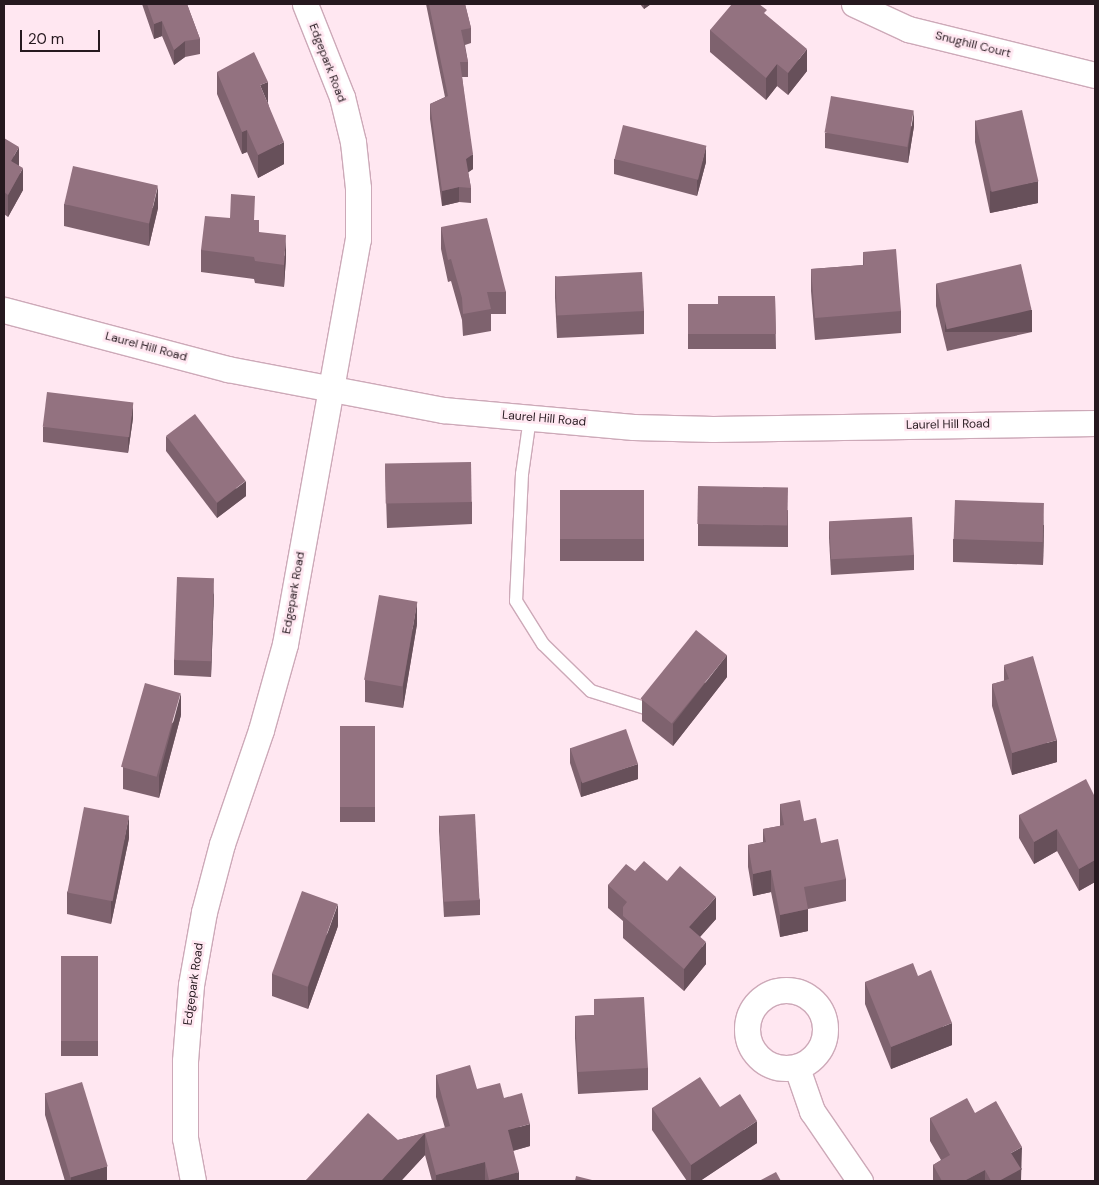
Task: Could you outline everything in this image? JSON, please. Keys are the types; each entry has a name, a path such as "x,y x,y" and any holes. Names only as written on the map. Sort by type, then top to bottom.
{"street":[{"name":"Edgepark Road","path":"193,1181 184,1138 185,1061 191,985 199,940 222,844 261,730 285,644 358,239 358,188 352,142 342,97 305,4"},
{"name":"Snughill Court","path":"854,4 908,29 1095,75"},
{"name":"Laurel Hill Road","path":"4,310 228,369 443,410 633,427 713,429 1095,423"},
{"path":"797,1068 812,1112 860,1181"}],"lane":[{"path":"530,418 522,474 516,601 543,644 591,691 644,708"}],"building":[{"path":"147,4 187,4 200,39 185,41 174,50 162,21 154,24"},
{"path":"429,4 465,4 471,28 461,30 468,62 460,62 473,154 466,159 471,188 459,187 442,191 430,104 448,96"},
{"path":"732,4 759,4 767,10 764,13 807,49 788,73 777,64 766,78 710,30"},
{"path":"254,52 268,82 260,85 284,142 258,155 247,130 242,132 217,72"},
{"path":"831,96 914,111 907,147 825,132"},
{"path":"1022,110 1038,181 992,192 975,121"},
{"path":"623,125 706,146 698,180 615,159"},
{"path":"4,138 19,147 11,161 23,168 8,195 4,192"},
{"path":"73,166 158,186 149,224 64,204"},
{"path":"231,194 255,196 254,220 259,220 259,232 286,235 284,265 255,261 254,257 201,250 205,216 230,218"},
{"path":"487,218 506,292 487,292 491,309 463,314 462,298 451,259 448,260 441,227"},
{"path":"896,249 901,311 815,318 811,269 864,265 863,252"},
{"path":"1021,264 1032,310 947,329 936,284"},
{"path":"642,272 644,311 557,315 555,277"},
{"path":"718,296 775,296 776,334 688,334 688,304 718,304"},
{"path":"47,392 133,403 129,437 43,427"},
{"path":"195,414 246,481 217,503 166,436"},
{"path":"471,462 472,502 386,503 385,464"},
{"path":"698,486 788,488 787,526 697,524"},
{"path":"560,490 644,490 644,539 560,539"},
{"path":"955,500 1044,503 1043,542 954,539"},
{"path":"912,517 914,555 831,559 829,521"},
{"path":"177,577 214,578 211,661 174,660"},
{"path":"379,595 417,602 402,686 364,680"},
{"path":"696,630 727,655 672,724 641,698"},
{"path":"1033,656 1057,740 1012,753 992,684 1009,679 1004,665"},
{"path":"145,683 181,693 157,777 121,767"},
{"path":"340,726 375,726 375,807 340,807"},
{"path":"626,729 638,764 582,783 570,748"},
{"path":"1086,779 1095,797 1095,860 1079,869 1057,829 1034,842 1019,815"},
{"path":"800,800 804,821 816,818 821,843 838,839 846,879 804,887 808,909 780,915 771,870 753,874 748,845 766,842 763,829 784,825 780,804"},
{"path":"84,807 129,816 113,901 67,892"},
{"path":"475,814 480,900 444,902 439,816"},
{"path":"644,861 667,881 680,866 716,897 689,927 706,942 684,969 623,916 623,907 627,902 608,885 626,864 635,871"},
{"path":"302,891 338,904 308,987 272,974"},
{"path":"61,956 98,956 98,1041 61,1041"},
{"path":"913,963 918,976 931,970 952,1023 891,1047 865,982"},
{"path":"644,997 648,1068 578,1072 575,1016 594,1015 594,999"},
{"path":"470,1065 477,1089 500,1083 504,1098 522,1093 530,1124 508,1130 519,1172 489,1180 485,1162 436,1175 425,1133 381,1181 306,1180 368,1113 398,1140 450,1126 436,1075"},
{"path":"700,1077 720,1107 740,1094 757,1121 691,1165 652,1108"},
{"path":"82,1082 108,1166 70,1178 45,1093"},
{"path":"967,1098 975,1113 996,1101 1022,1147 1011,1153 1021,1169 999,1181 991,1181 985,1170 964,1181 942,1181 933,1165 950,1155 930,1118"},
{"path":"776,1172 781,1181 759,1181"},
{"path":"576,1176 596,1181 575,1181"}]}
